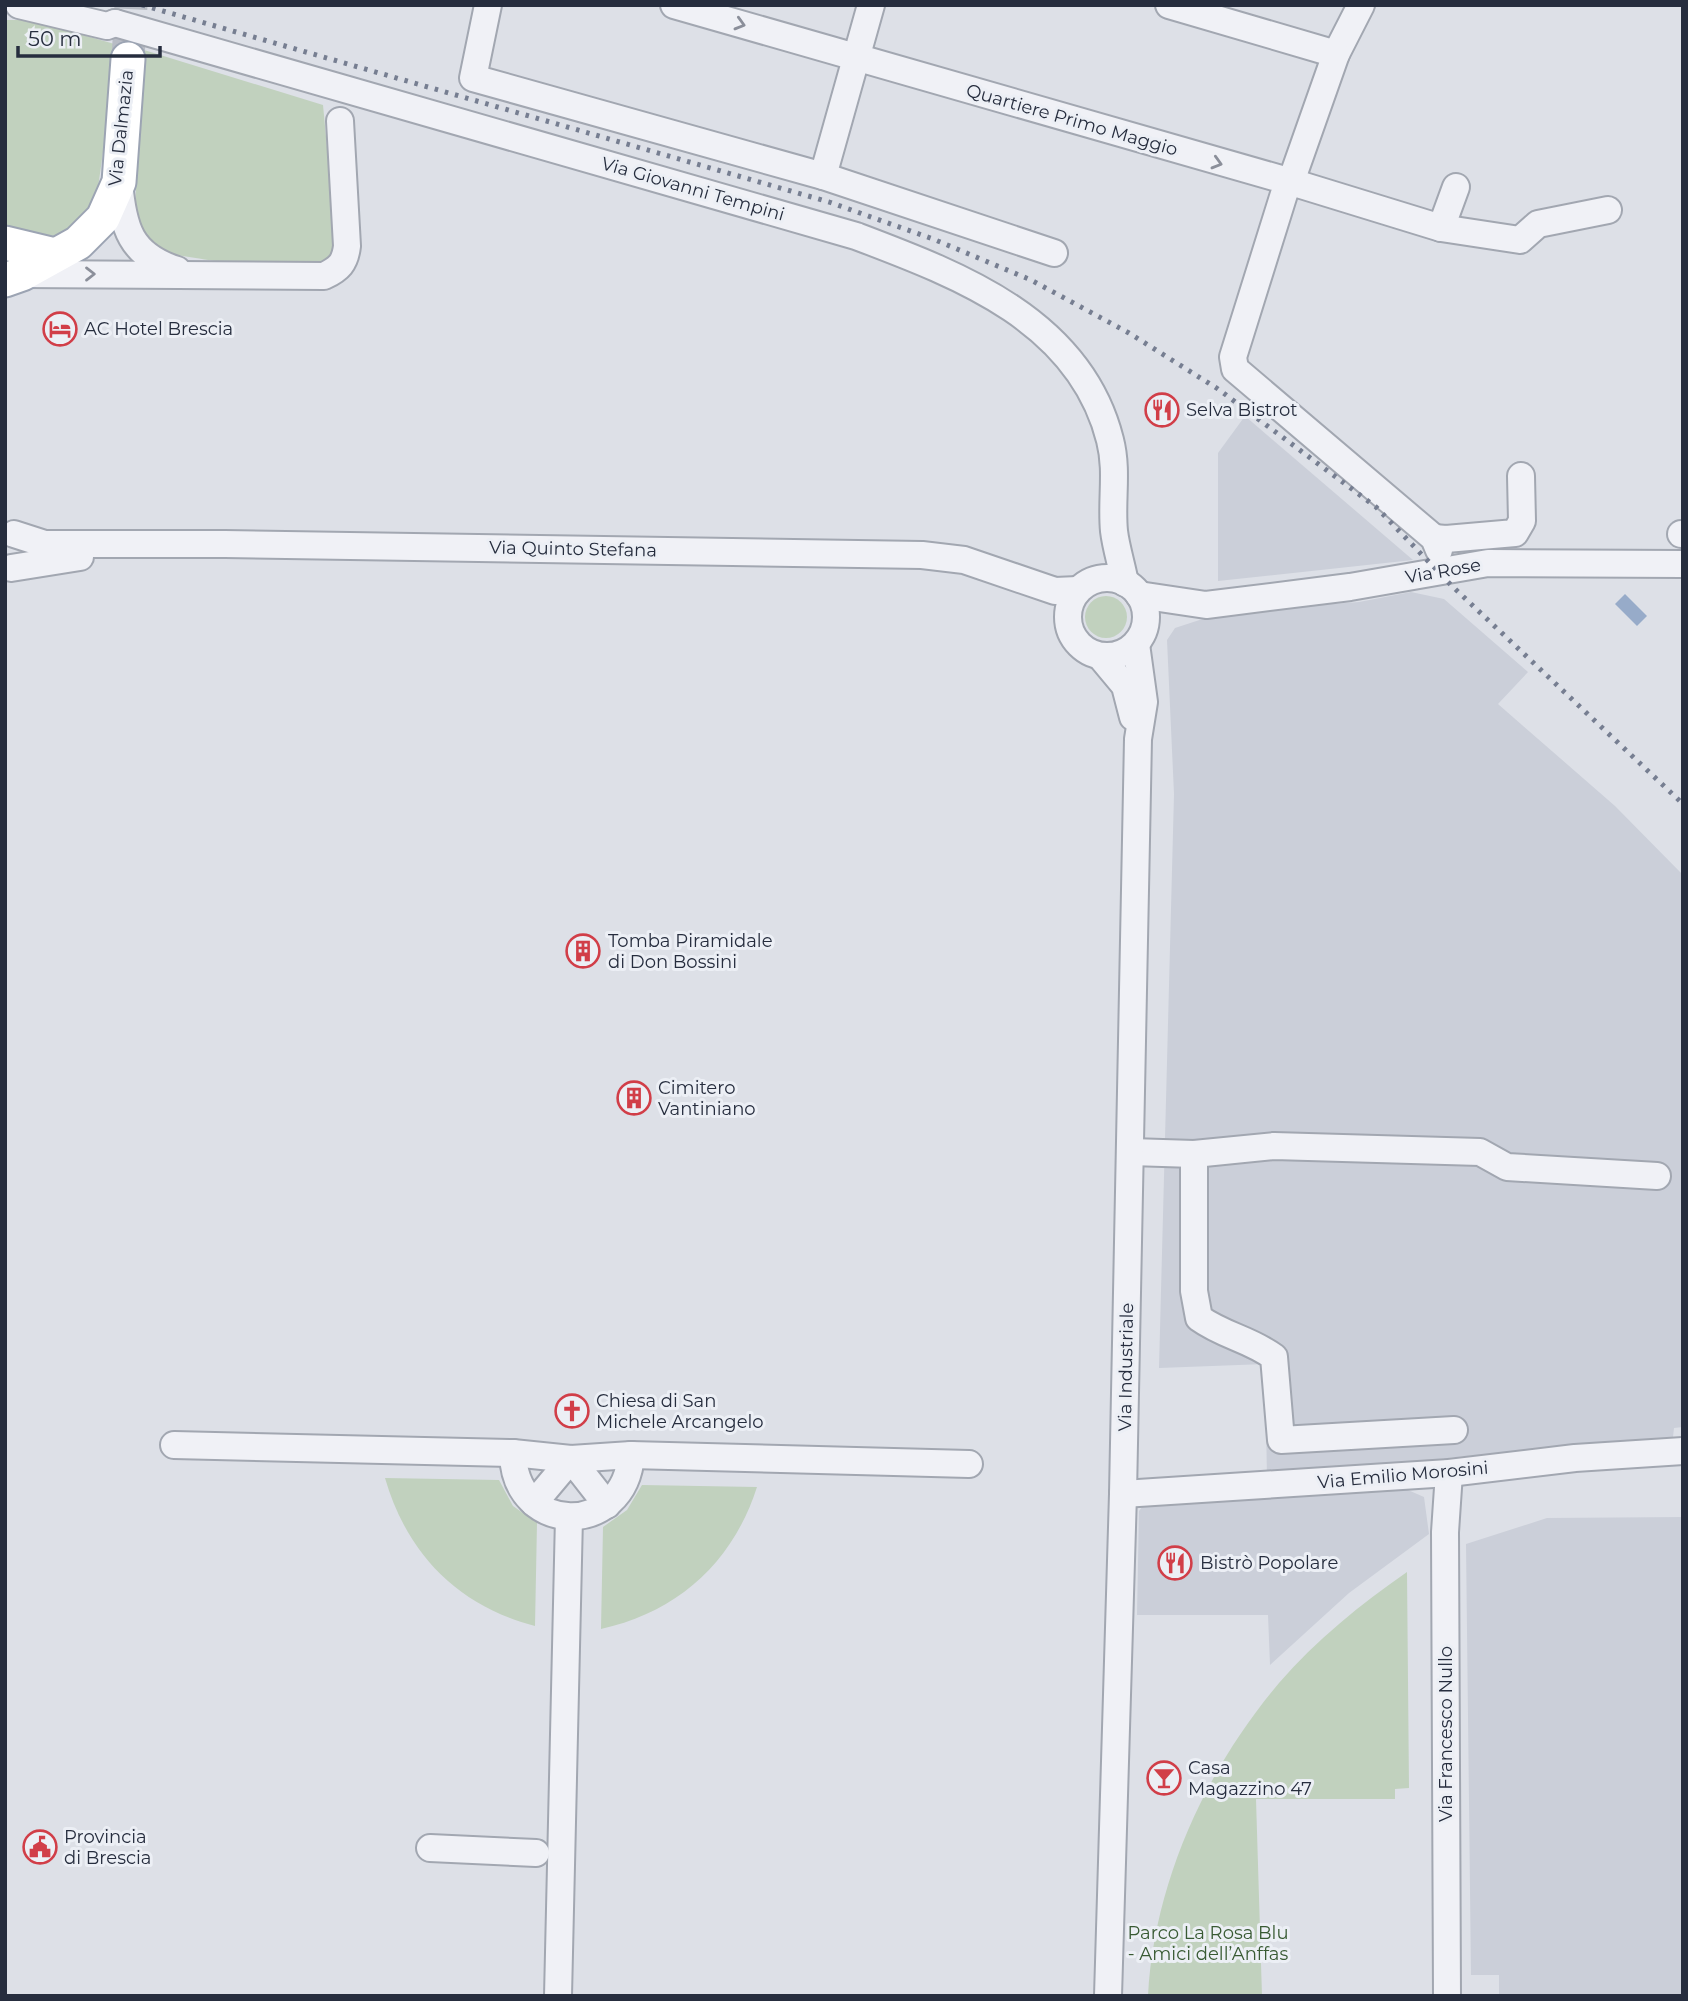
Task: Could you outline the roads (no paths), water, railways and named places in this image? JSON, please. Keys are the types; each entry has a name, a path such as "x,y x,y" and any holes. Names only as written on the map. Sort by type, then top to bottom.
{"main road":[{"name":"Via Dalmazia","path":"13,277 78,243 97,225 118,182 128,58"},
{"path":"5,243 55,255"}],"street":[{"name":"Via Giovanni Tempini","path":"19,5 107,26 120,14 856,236 936,267 990,292 1057,346 1085,381 1102,414 1115,465 1114,530 1132,589"},
{"path":"488,5 473,78 823,176 1054,253"},
{"name":"Quartiere Primo Maggio","path":"674,5 1288,181 1441,228 1520,240 1538,224 1608,210"},
{"path":"823,176 871,5"},
{"path":"1169,5 1246,16 1336,54"},
{"path":"1360,5 1336,54 1293,176 1288,181 1233,357 1239,375 1437,544 1446,540 1515,533 1521,526 1521,475"},
{"path":"5,16 47,11"},
{"path":"13,277 189,274 324,276 337,270 345,260 347,246 340,121"},
{"path":"118,182 122,216 136,246 158,264 189,274"},
{"path":"1441,228 1456,187"},
{"path":"8,572 16,551 10,526"},
{"name":"Via Quinto Stefana","path":"10,526 45,544 922,555 979,565 1055,591 1084,586"},
{"name":"Via Giovanni Tempini","path":"1084,586 1114,530"},
{"name":"Via Quinto Stefana","path":"8,572 165,544"},
{"name":"Via Rose","path":"1140,637 1206,605 1350,587 1488,563 1683,564"},
{"name":"Via Quinto Stefana","path":"979,565 1068,626"},
{"path":"1101,578 1132,589 1146,612 1140,637 1125,652 1100,656 1079,646 1068,626 1070,601 1084,586 1101,578"},
{"name":"Via Rose","path":"1132,589 1206,605"},
{"name":"Via Industriale","path":"1108,1996 1123,1494 1138,739 1144,702 1140,637"},
{"name":"Via Industriale","path":"1100,656 1125,686 1138,739"},
{"path":"1131,1152 1194,1154 1273,1146 1480,1152 1507,1167 1657,1176"},
{"path":"1194,1154 1194,1291 1199,1318 1220,1333 1258,1345 1274,1357 1281,1440 1454,1430"},
{"path":"174,1445 513,1453 571,1459 631,1455 969,1464"},
{"name":"Via Emilio Morosini","path":"1123,1494 1449,1473 1576,1458 1683,1451"},
{"path":"513,1453 516,1477 534,1503 551,1513 569,1517 588,1514 607,1505 627,1479 631,1455"},
{"path":"534,1503 571,1459"},
{"path":"571,1459 607,1505"},
{"name":"Via Francesco Nullo","path":"1447,1996 1445,1532 1449,1473"},
{"path":"558,1996 569,1517"},
{"path":"430,1848 536,1853"}],"water":[{"path":"1625,594 1647,616 1637,626 1615,604"}],"tunnel":[{"path":"128,59 131,5"}],"railway":[{"path":"142,5 829,202 933,239 1031,280 1129,333 1218,389 1376,507 1452,586 1683,804"}],"place":[{"name":"AC Hotel Brescia","path":"60,329"},
{"name":"Selva Bistrot","path":"1162,410"},
{"name":"Tomba Piramidale di Don Bossini","path":"583,951"},
{"name":"Cimitero Vantiniano","path":"634,1098"},
{"name":"Chiesa di San Michele Arcangelo","path":"572,1411"},
{"name":"Bistrò Popolare","path":"1175,1563"},
{"name":"Casa Magazzino 47","path":"1164,1778"},
{"name":"Provincia di Brescia","path":"40,1847"}],"park label":[{"name":"Parco La Rosa Blu - Amici dell’Anffas","path":"1208,1944"}]}
